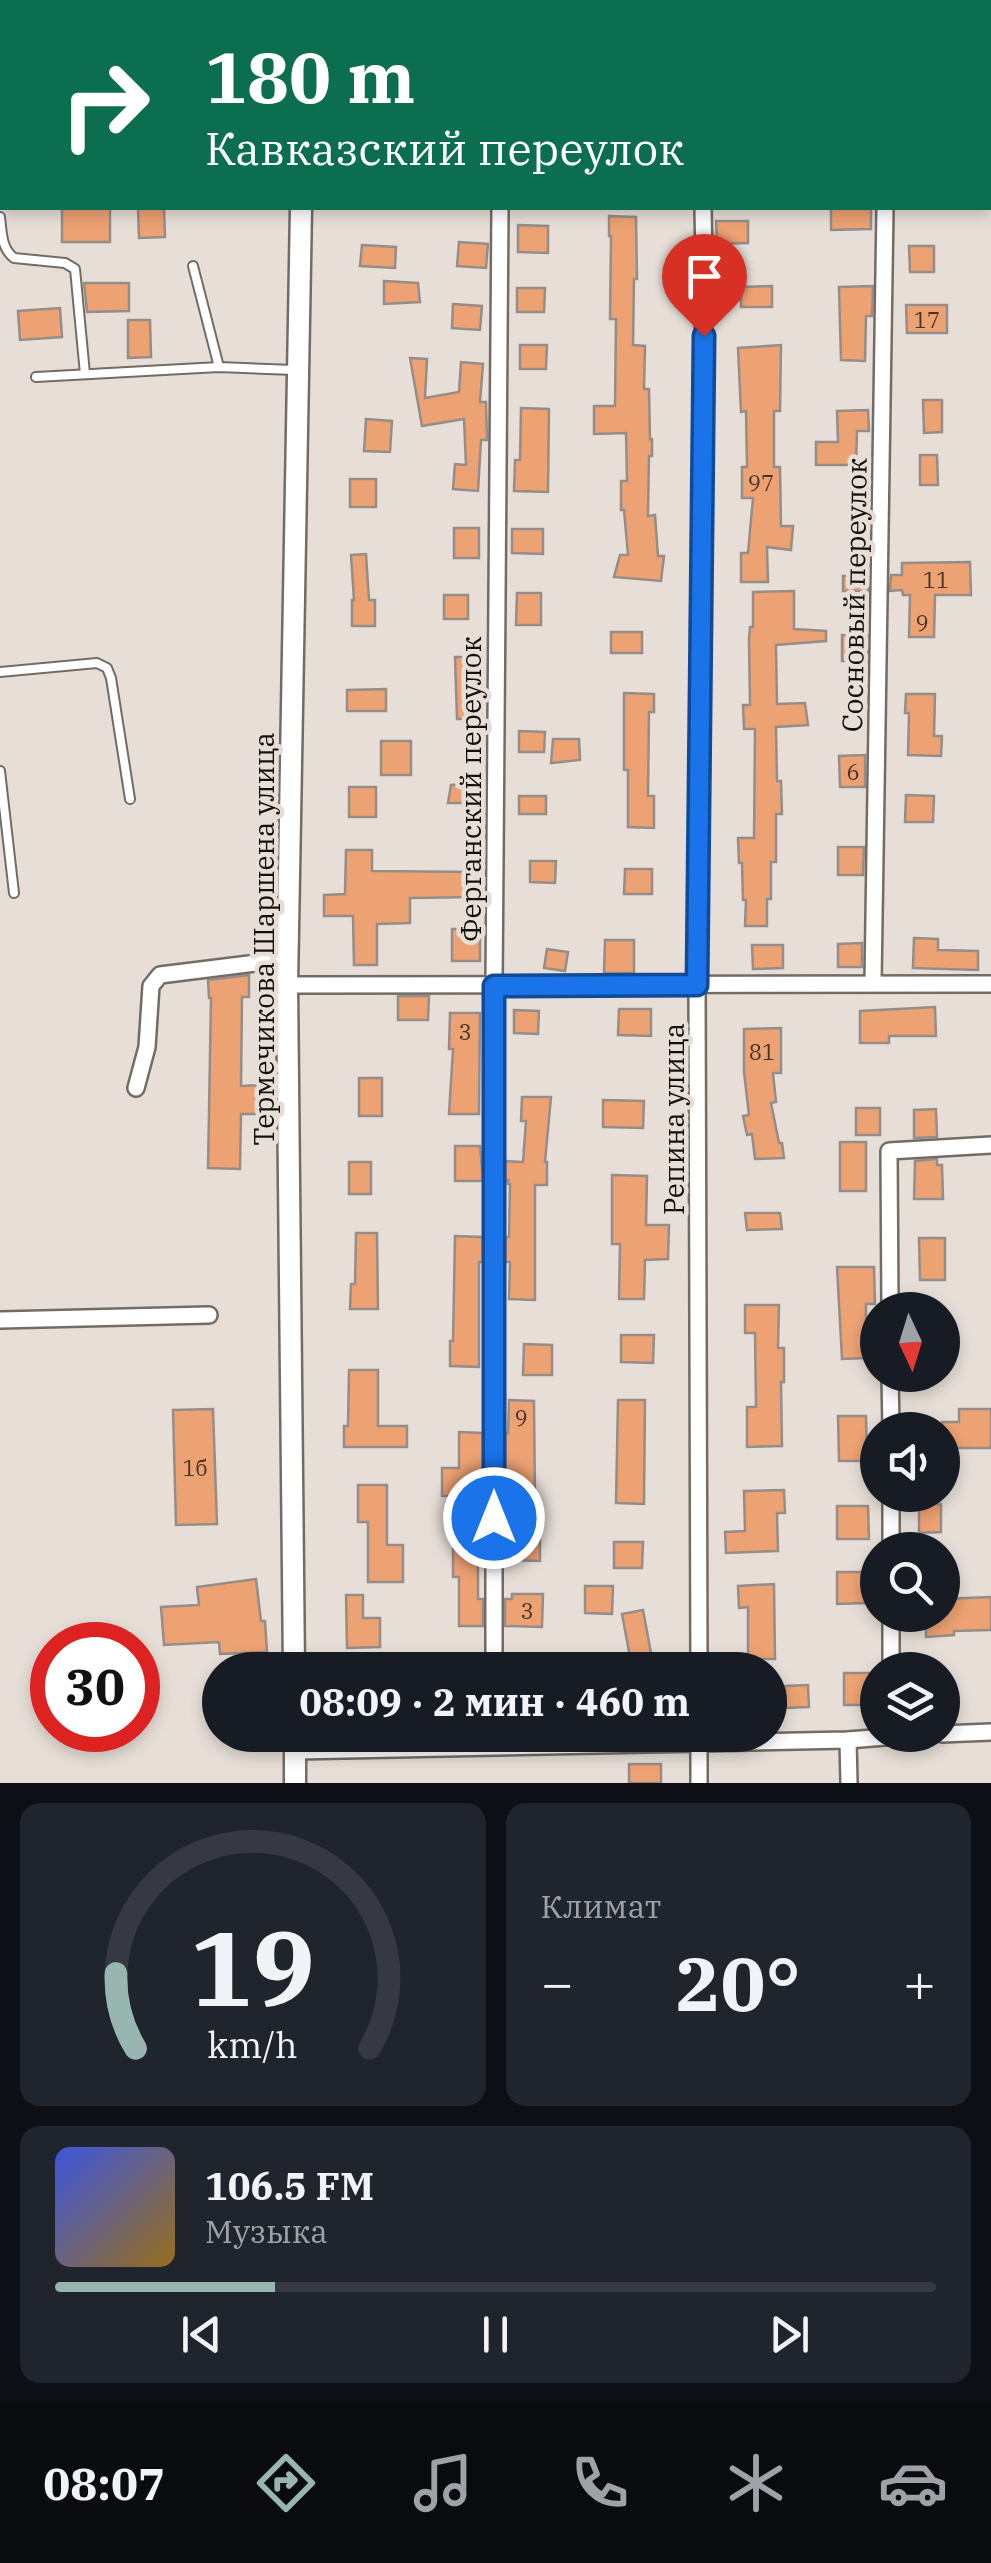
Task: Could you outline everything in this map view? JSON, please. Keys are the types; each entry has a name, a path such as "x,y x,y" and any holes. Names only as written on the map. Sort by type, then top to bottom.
{"street":[{"name":"Термечикова Шаршена улица","path":"294,1652 287,985 301,210"},
{"name":"Ферганский переулок","path":"494,1652 500,210"},
{"name":"Репина улица","path":"698,1652 697,985 703,210"},
{"name":"Сосновый переулок","path":"873,983 886,210"},
{"path":"136,1088 147,1047 150,986 154,978 288,960"},
{"path":"287,985 991,984"},
{"path":"890,1292 890,1151 991,1145"},
{"path":"0,1320 210,1316"},
{"path":"960,1733 991,1732"},
{"path":"787,1739 860,1739"},
{"path":"848,1740 849,1783"},
{"path":"295,1752 296,1783"},
{"path":"699,1752 699,1783"}],"lane":[{"path":"0,216 4,245 14,258 65,263 75,269 85,374"},
{"path":"193,266 219,366"},
{"path":"36,377 219,366 298,370"},
{"path":"0,672 97,663 107,668 130,800"},
{"path":"0,771 14,893"}],"building":[{"path":"62,210 110,210 110,242 62,242"},
{"path":"138,210 164,210 165,237 139,238"},
{"path":"831,210 871,210 871,229 831,230"},
{"path":"609,216 636,217 633,345 645,346 644,389 649,389 652,439 648,516 655,515 658,556 664,556 661,581 614,577 620,555 628,555 621,510 621,481 627,481 626,433 594,434 594,406 615,406 616,319 610,319"},
{"path":"716,221 748,221 748,243 717,244"},
{"path":"518,225 548,226 548,253 518,252"},
{"path":"459,242 488,244 486,268 457,266"},
{"path":"362,245 396,247 395,268 360,266"},
{"path":"909,246 934,246 934,272 910,272"},
{"path":"384,281 418,283 420,302 384,304"},
{"path":"84,283 129,283 129,311 87,312"},
{"path":"772,286 772,307 741,307 741,287"},
{"path":"873,286 872,316 866,316 865,361 841,360 839,287"},
{"path":"517,288 545,288 544,312 517,312"},
{"path":"453,304 482,306 480,330 452,328"},
{"path":"906,305 947,305 947,333 907,333"},
{"path":"60,308 62,337 20,340 18,311"},
{"path":"128,320 150,320 151,357 128,358"},
{"path":"520,345 547,345 546,369 520,369"},
{"path":"781,345 780,411 774,411 774,467 780,467 781,526 793,526 791,550 767,547 768,582 741,582 741,553 748,553 753,498 742,498 742,467 747,467 746,411 741,412 738,348"},
{"path":"410,358 427,359 425,398 459,392 461,362 483,364 480,402 486,402 487,440 481,440 478,491 453,489 455,464 466,465 464,419 422,426"},
{"path":"923,400 942,400 942,432 924,433"},
{"path":"521,408 549,409 548,492 514,491 515,460 520,460"},
{"path":"868,410 869,431 857,431 856,465 816,465 816,442 838,442 837,411"},
{"path":"366,419 392,421 390,452 364,451"},
{"path":"920,455 937,455 938,485 920,485"},
{"path":"350,479 376,479 376,507 350,507"},
{"path":"454,528 479,528 479,558 454,558"},
{"path":"512,529 543,529 543,554 512,553"},
{"path":"366,554 369,600 375,600 375,626 352,626 351,555"},
{"path":"970,562 971,595 935,595 934,637 909,637 910,595 903,595 902,590 890,591 891,575 902,575 902,563"},
{"path":"843,576 868,576 868,591 843,591"},
{"path":"794,591 794,629 826,631 826,641 776,645 777,704 805,703 808,725 776,727 782,814 776,814 776,862 771,862 767,926 745,926 746,900 738,838 754,838 755,729 744,729 743,705 750,705 753,592"},
{"path":"517,593 541,593 541,625 516,625"},
{"path":"444,595 468,595 468,619 444,619"},
{"path":"611,632 642,632 642,653 611,653"},
{"path":"842,635 867,635 867,661 842,661"},
{"path":"455,657 479,657 482,719 457,719"},
{"path":"386,689 386,711 347,711 347,690"},
{"path":"624,693 654,694 654,712 649,712 648,796 654,796 654,828 628,827"},
{"path":"906,694 935,694 934,736 942,736 941,756 908,755"},
{"path":"519,731 545,732 544,752 519,752"},
{"path":"553,739 579,739 580,760 551,763"},
{"path":"381,741 411,741 411,775 381,775"},
{"path":"865,755 865,787 840,787 839,756"},
{"path":"478,783 479,803 448,803 451,785"},
{"path":"349,787 376,787 376,817 349,817"},
{"path":"906,795 934,796 933,822 905,822"},
{"path":"519,796 546,796 546,814 519,814"},
{"path":"838,847 864,847 863,875 838,875"},
{"path":"346,850 372,850 372,871 478,872 478,897 410,898 410,923 377,924 377,965 354,965 353,916 324,916 324,895 345,894"},
{"path":"530,861 556,861 555,883 530,882"},
{"path":"625,869 652,869 652,894 624,894"},
{"path":"452,929 480,929 480,961 452,961"},
{"path":"914,938 938,939 938,950 978,951 978,970 913,968"},
{"path":"605,940 634,940 634,973 604,973"},
{"path":"862,943 862,967 838,967 838,944"},
{"path":"752,945 783,945 783,968 753,969"},
{"path":"547,949 568,952 565,971 544,968"},
{"path":"249,975 249,997 242,997 241,1086 262,1085 263,1114 241,1114 240,1169 208,1168 208,980"},
{"path":"398,996 429,996 428,1020 398,1020"},
{"path":"935,1007 936,1036 889,1036 889,1043 860,1043 860,1011"},
{"path":"619,1009 651,1009 651,1036 618,1035"},
{"path":"514,1010 539,1011 538,1034 514,1033"},
{"path":"450,1013 480,1013 479,1114 449,1114 453,1049 449,1049"},
{"path":"781,1028 781,1073 773,1073 776,1102 771,1103 784,1158 755,1159 752,1134 747,1135 743,1116 749,1115 744,1029"},
{"path":"359,1078 382,1078 382,1116 359,1116"},
{"path":"522,1097 551,1097 545,1162 547,1185 535,1185 535,1300 509,1299 510,1262 505,1262 510,1184 505,1181 505,1161 523,1162 526,1121 521,1121"},
{"path":"603,1100 644,1101 643,1128 603,1127"},
{"path":"856,1108 880,1108 880,1135 856,1135"},
{"path":"936,1109 937,1137 914,1138 914,1110"},
{"path":"840,1142 866,1142 866,1191 840,1191"},
{"path":"455,1146 480,1146 483,1181 455,1181"},
{"path":"937,1159 937,1165 942,1165 943,1199 914,1199 915,1161"},
{"path":"349,1162 371,1162 371,1194 349,1194"},
{"path":"612,1175 647,1176 646,1225 669,1225 668,1259 645,1260 644,1299 619,1299 620,1244 612,1244"},
{"path":"745,1213 780,1213 782,1229 747,1230"},
{"path":"356,1233 377,1233 378,1309 350,1309 351,1284 355,1284"},
{"path":"455,1236 483,1237 483,1262 479,1262 479,1367 450,1366"},
{"path":"919,1238 945,1238 945,1280 920,1280"},
{"path":"837,1267 874,1267 875,1292 860,1292 860,1358 842,1359"},
{"path":"745,1305 779,1305 778,1348 784,1348 782,1446 747,1447 747,1407 756,1407 755,1333 745,1333"},
{"path":"621,1335 654,1335 653,1363 621,1362"},
{"path":"524,1344 552,1345 552,1375 523,1375"},
{"path":"349,1370 378,1370 378,1426 407,1426 407,1447 344,1447"},
{"path":"509,1400 534,1401 535,1503 510,1502 510,1496 505,1496"},
{"path":"618,1400 645,1400 644,1504 616,1503"},
{"path":"213,1409 217,1524 176,1525 173,1410"},
{"path":"991,1409 991,1448 960,1448 959,1412"},
{"path":"838,1416 860,1416 860,1461 839,1461"},
{"path":"459,1432 483,1433 483,1496 442,1496 442,1468 459,1468"},
{"path":"358,1485 387,1485 387,1545 403,1545 403,1582 368,1582 368,1522 358,1522"},
{"path":"784,1490 785,1513 777,1513 778,1551 726,1553 725,1532 745,1531 744,1491"},
{"path":"837,1506 860,1506 860,1512 868,1512 869,1532 860,1532 860,1539 837,1539"},
{"path":"919,1512 941,1512 941,1532 919,1532"},
{"path":"510,1533 540,1534 540,1561 509,1560"},
{"path":"614,1542 643,1542 642,1568 614,1568"},
{"path":"453,1549 478,1549 478,1599 483,1599 483,1626 459,1626 459,1577 453,1577"},
{"path":"837,1572 860,1572 860,1603 837,1604"},
{"path":"256,1579 267,1652 220,1652 219,1642 164,1645 161,1607 199,1605 197,1587"},
{"path":"774,1584 775,1652 748,1652 748,1607 739,1608 738,1586"},
{"path":"585,1586 613,1586 612,1614 585,1613"},
{"path":"512,1594 543,1594 542,1627 505,1626 505,1599 512,1599"},
{"path":"346,1595 363,1595 363,1618 380,1618 380,1647 347,1648"},
{"path":"991,1597 991,1630 960,1631 960,1598"},
{"path":"643,1610 651,1652 629,1652 622,1614"},
{"path":"926,1632 954,1632 954,1635 926,1637"},
{"path":"844,1673 860,1673 860,1705 844,1705"},
{"path":"808,1685 809,1707 787,1708 787,1686"},
{"path":"629,1764 661,1764 661,1783 629,1783"}],"route":[{"path":"494,1518 494,986 697,985 704,336"}]}
